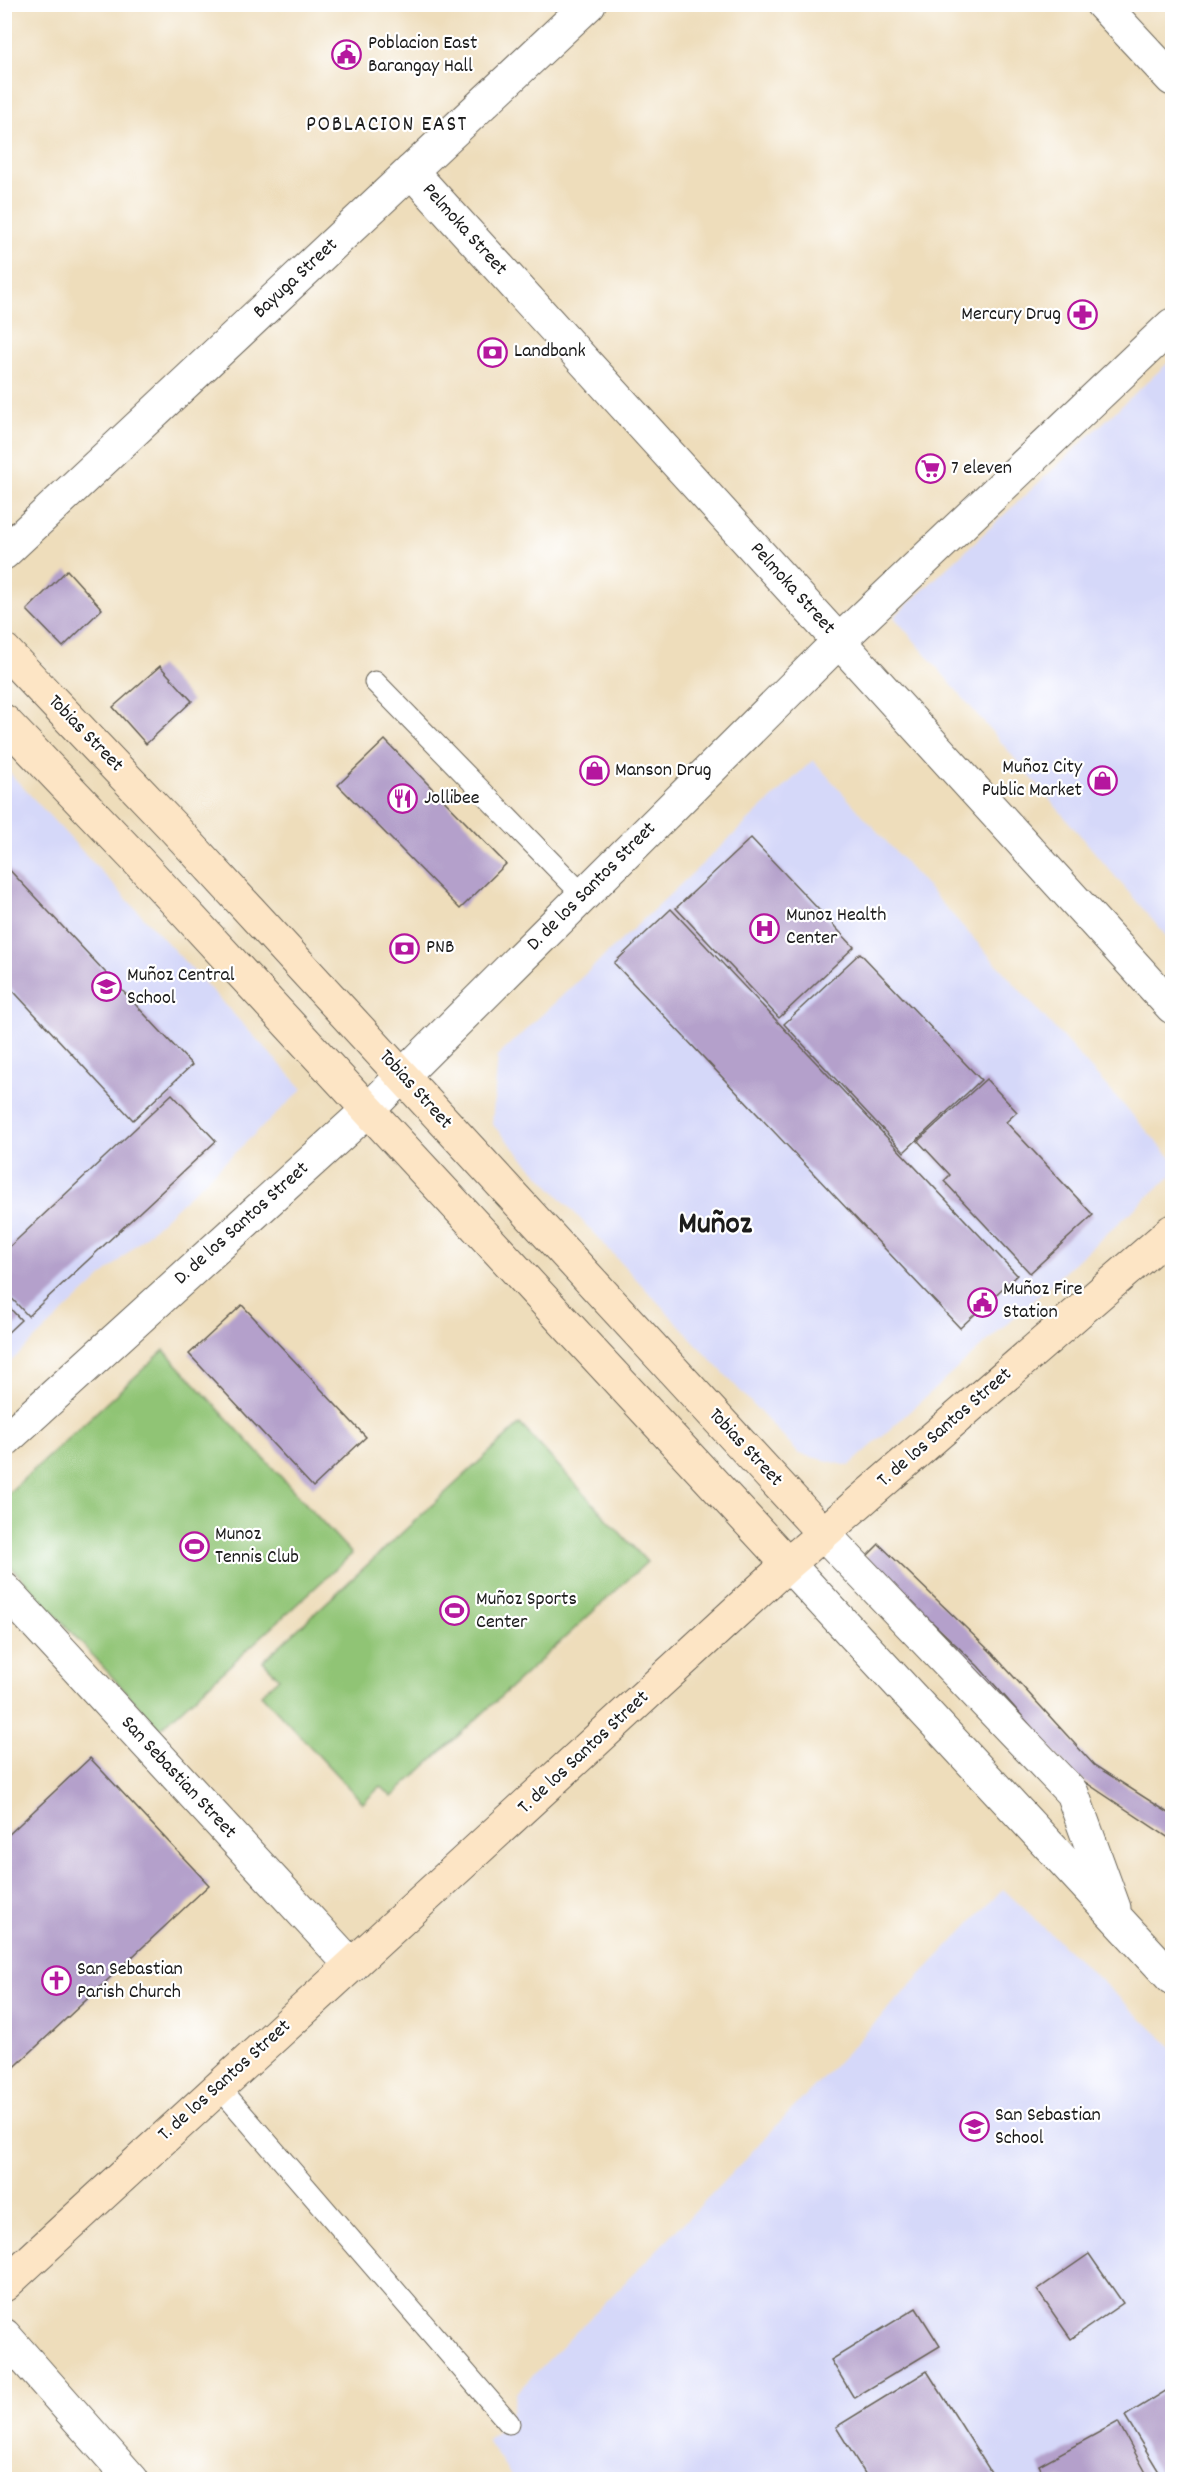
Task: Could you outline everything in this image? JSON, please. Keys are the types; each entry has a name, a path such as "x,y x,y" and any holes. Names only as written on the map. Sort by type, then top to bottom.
{"main road":[{"name":"Tobias Street","path":"4,650 172,826 823,1533"},
{"path":"4,721 136,860 788,1564"},
{"path":"136,860 172,826"},
{"name":"T. de los Santos Street","path":"4,2285 788,1564 1173,1231"}],"street":[{"name":"Bayuga Street","path":"4,553 589,4"},
{"path":"1102,4 1173,79"},
{"name":"Pelmoka Street","path":"411,171 1173,1007"},
{"name":"D. de los Santos Street","path":"4,1441 368,1110 839,641 1173,325"},
{"path":"823,1533 1072,1793 1120,1924"},
{"path":"788,1564 1120,1924 1173,1978"},
{"name":"San Sebastian Street","path":"4,1589 352,1966"},
{"path":"4,2336 132,2480"}],"lane":[{"path":"375,682 584,896"},
{"path":"219,2086 509,2423"}],"shaded area":[{"name":"Muñoz City Public Market","path":"1172,359 1172,943 894,617"},
{"path":"813,760 1172,1159 1172,1175 849,1466 799,1454 492,1124 498,1056"},
{"name":"Muñoz Central School","path":"5,768 303,1089 5,1367"},
{"name":"San Sebastian School","path":"1003,1889 1172,2047 1172,2479 513,2479 487,2440 509,2423 516,2393 698,2208"}],"green space":[{"path":"164,1350 352,1554 160,1729 5,1560 4,1497"},
{"name":"Muñoz Sports Center","path":"520,1424 647,1562 392,1797 381,1786 363,1803 261,1694 279,1678 263,1661"}],"building":[{"path":"67,570 102,609 63,647 27,610"},
{"path":"160,666 192,701 146,744 113,707"},
{"path":"385,740 506,864 460,909 338,785"},
{"name":"Munoz Health Center","path":"751,838 854,947 779,1018 676,908"},
{"path":"4,864 192,1065 133,1120 4,981"},
{"path":"671,909 1017,1275 960,1328 614,963"},
{"path":"860,953 981,1080 904,1152 784,1024"},
{"path":"986,1079 1017,1112 1006,1122 1093,1215 1030,1273 944,1181 950,1175 918,1141"},
{"path":"172,1094 216,1141 28,1316 5,1291 5,1251"},
{"path":"4,1302 21,1320 4,1336"},
{"path":"242,1305 366,1437 313,1487 189,1354"},
{"path":"879,1544 992,1653 1094,1765 1172,1815 1172,1840 1073,1774 978,1666 865,1558"},
{"name":"San Sebastian Parish Church","path":"90,1758 209,1885 4,2077 4,1839"},
{"path":"1089,2254 1123,2303 1071,2339 1037,2290"},
{"path":"916,2308 940,2346 854,2398 831,2360"},
{"path":"927,2371 996,2480 869,2480 836,2427"},
{"path":"1172,2387 1172,2480 1164,2480 1125,2416"},
{"path":"1118,2422 1150,2480 1046,2480 1039,2465"}],"place":[{"name":"Poblacion East Barangay Hall","path":"347,55"},
{"name":"Mercury Drug","path":"1082,315"},
{"name":"Landbank","path":"493,352"},
{"name":"7 eleven","path":"930,469"},
{"name":"Manson Drug","path":"594,771"},
{"name":"Muñoz City Public Market","path":"1103,780"},
{"name":"Jollibee","path":"403,799"},
{"name":"Munoz Health Center","path":"765,928"},
{"name":"PNB","path":"405,948"},
{"name":"Muñoz Central School","path":"106,987"},
{"name":"Muñoz Fire Station","path":"982,1302"},
{"name":"Munoz Tennis Club","path":"194,1546"},
{"name":"Muñoz Sports Center","path":"455,1611"},
{"name":"San Sebastian Parish Church","path":"56,1981"},
{"name":"San Sebastian School","path":"974,2127"}],"district":[{"name":"POBLACION EAST","path":"387,125"},
{"name":"Muñoz","path":"715,1226"}]}
